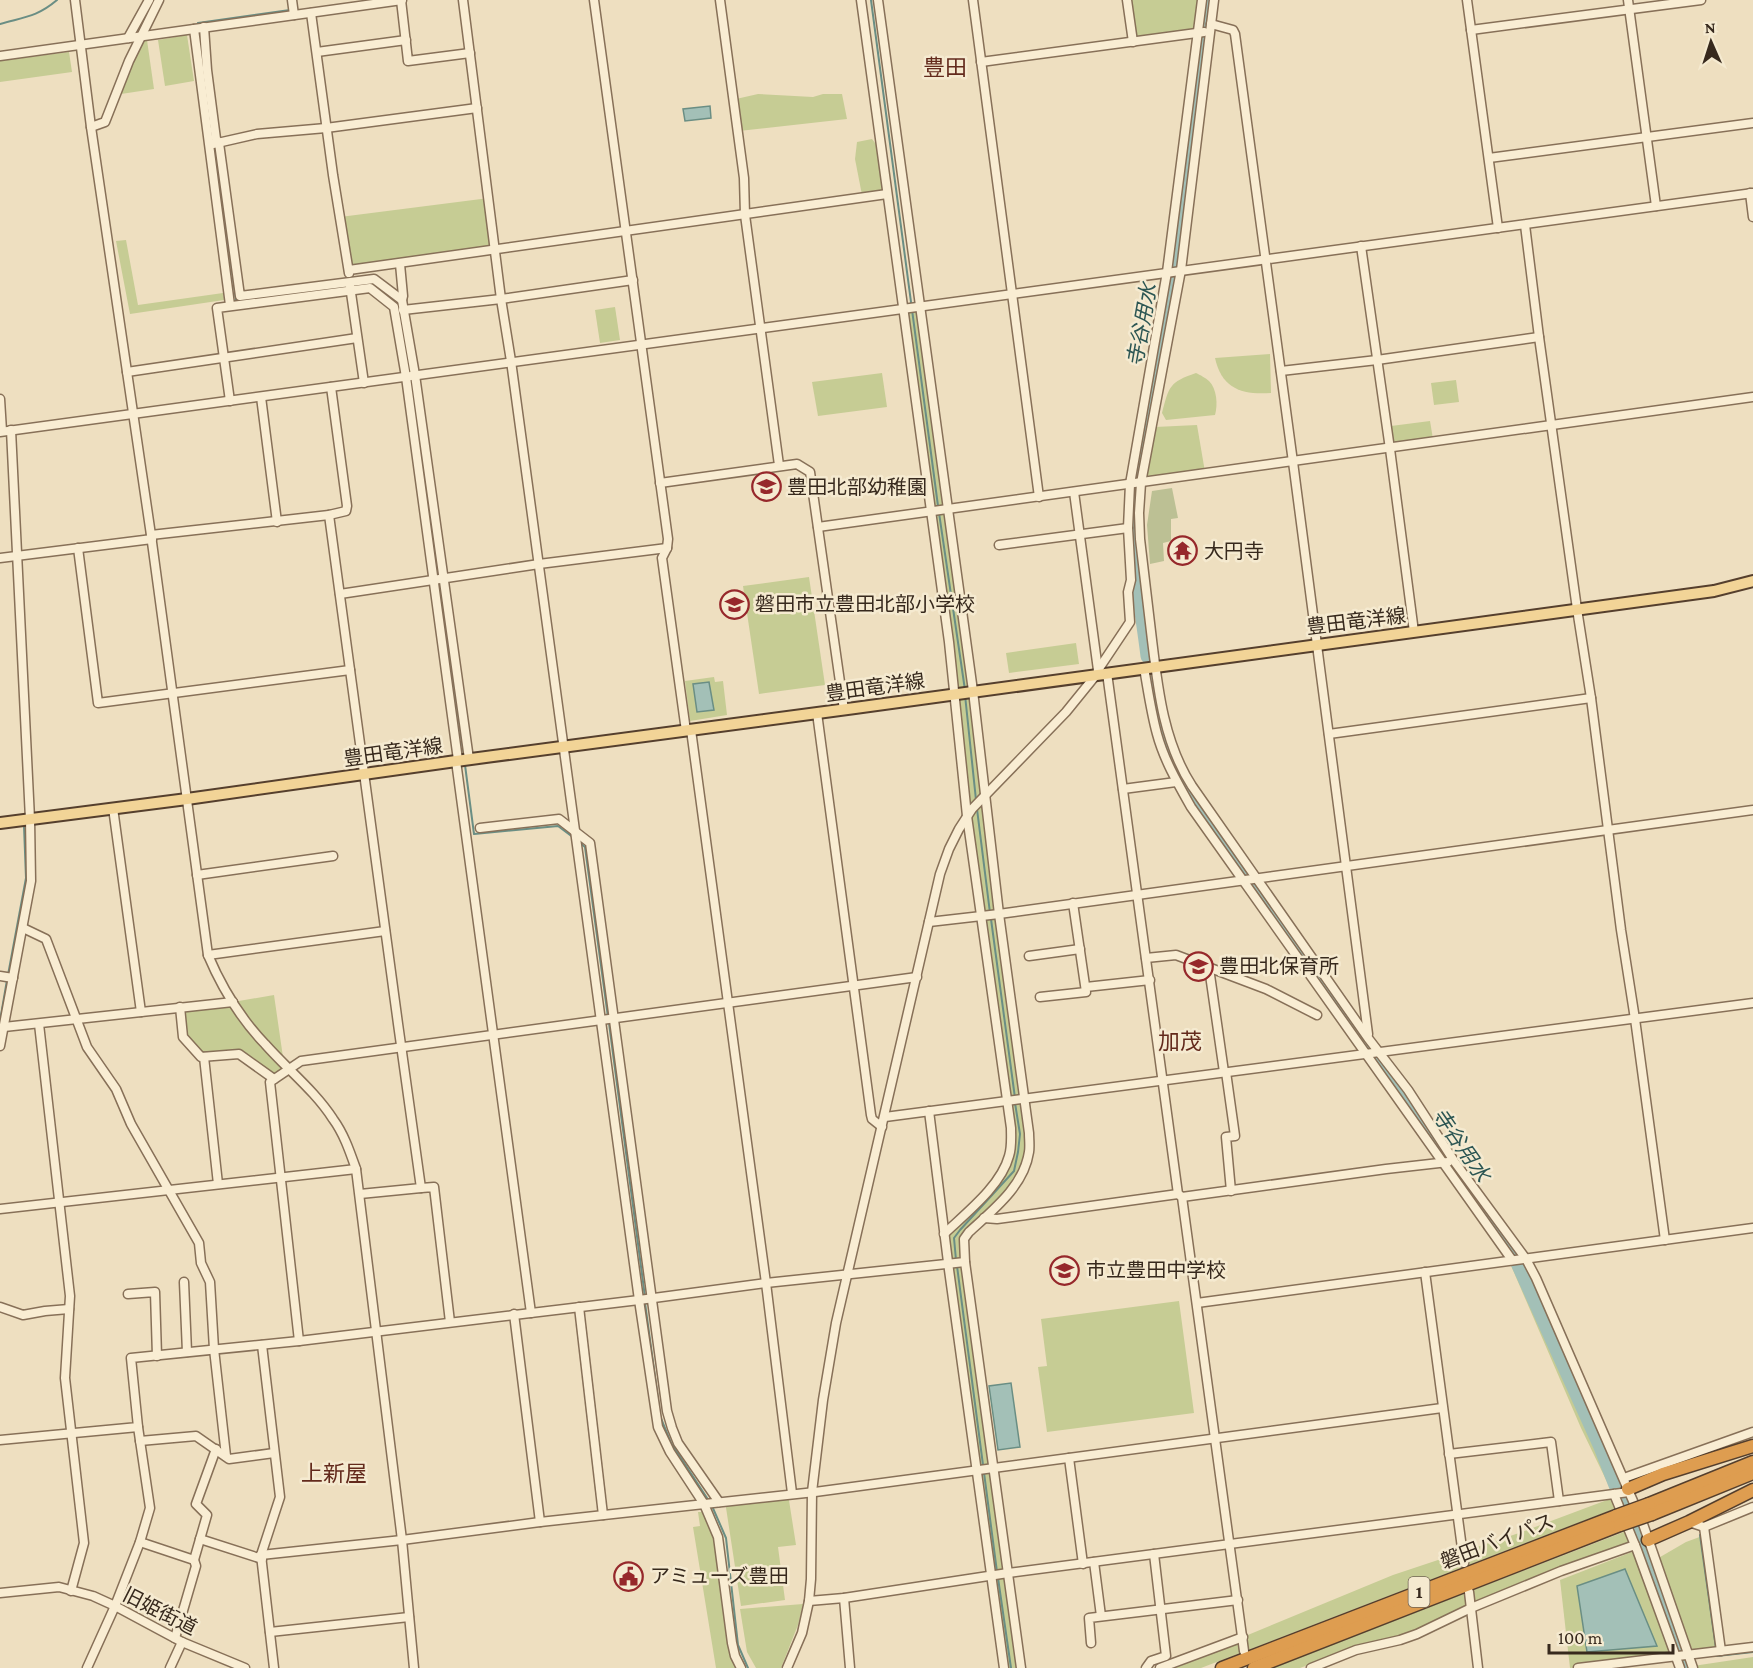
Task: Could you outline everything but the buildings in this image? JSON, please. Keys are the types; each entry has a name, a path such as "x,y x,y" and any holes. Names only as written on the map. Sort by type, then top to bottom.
{"highway":[{"path":"1623,1490 1663,1474 1753,1446"},
{"name":"磐田バイパス","path":"1650,1509 1753,1462"},
{"name":"磐田バイパス","path":"1222,1668 1753,1473"},
{"path":"1648,1540 1753,1490"},
{"name":"磐田バイパス","path":"1254,1668 1618,1521"}],"main road":[{"name":"豊田竜洋線","path":"0,823 1714,591 1753,581"}],"street":[{"path":"75,0 208,955 218,978 248,1026 315,1096 333,1119 347,1144 356,1169 402,1540 414,1668"},
{"path":"128,38 149,0"},
{"path":"92,127 105,122 129,61 159,0"},
{"path":"292,0 294,15"},
{"path":"0,56 311,13 370,2 401,0 408,61 470,53"},
{"path":"463,0 501,299 658,1427 670,1452 704,1504 718,1537 732,1643 741,1668"},
{"path":"594,0 668,539 662,558 729,1003 792,1493"},
{"path":"720,0 779,465"},
{"path":"861,0 932,512 956,694 967,816 1011,1134 1009,1156 1003,1171 990,1188 944,1234"},
{"path":"878,0 986,793 1029,1151 1025,1166 1009,1193 964,1239 965,1262 1021,1668"},
{"path":"973,0 1039,497"},
{"path":"1126,0 1133,42"},
{"path":"787,1668 802,1633 809,1601 812,1492 823,1400 836,1323 940,874 949,849 967,816 1100,673 1130,622 1128,592 1131,580 1128,528 1130,484 1173,271 1205,30 1202,0"},
{"path":"1214,0 1205,30 1173,271 1141,483 1140,539 1151,710 1157,735 1176,782 1191,807 1249,879 1408,1090 1449,1162 1518,1260"},
{"path":"1467,0 1498,228"},
{"path":"1471,30 1629,5 1701,0"},
{"path":"1629,5 1656,206"},
{"path":"311,13 364,383"},
{"path":"204,27 230,305"},
{"path":"194,29 240,296 350,286 370,288 394,307 439,579"},
{"path":"981,62 1205,30 1233,30 1235,34 1347,865 1348,892 1360,964 1368,1038"},
{"path":"317,51 406,40"},
{"path":"214,144 257,134 326,128 477,108"},
{"path":"1489,158 1753,123"},
{"path":"4,431 1752,193 1753,217"},
{"path":"349,270 887,194"},
{"path":"1525,225 1665,1240"},
{"path":"1361,246 1414,632"},
{"path":"400,264 403,310 416,375 493,1034 531,1313"},
{"path":"230,400 217,308 350,286 374,279 402,300"},
{"path":"403,310 633,280"},
{"path":"1281,371 1539,337"},
{"path":"127,372 357,338"},
{"path":"0,558 346,511 331,387"},
{"path":"261,397 278,522"},
{"path":"818,527 1753,398"},
{"path":"0,399 17,556 31,881 0,1046"},
{"path":"660,483 779,465 797,464 810,472 844,710"},
{"path":"1074,492 1100,673 1123,789 1197,1302 1244,1651"},
{"path":"329,515 421,1188"},
{"path":"999,545 1128,528"},
{"path":"340,594 538,564 667,548"},
{"path":"78,549 98,703 350,670"},
{"path":"1150,667 1167,730 1184,774 1249,879 1366,1053 1449,1162 1518,1260 1536,1278 1623,1490 1648,1540 1682,1655 1680,1668"},
{"path":"1329,734 1591,698"},
{"path":"817,713 871,1116 882,1127"},
{"path":"1123,789 1176,782"},
{"path":"113,808 141,1012"},
{"path":"929,922 1753,810"},
{"path":"480,828 559,819 590,843 667,1411 678,1443 719,1502"},
{"path":"197,875 333,856"},
{"path":"1040,998 1086,992 1073,903"},
{"path":"23,928 46,939 87,1047 116,1089 131,1124 199,1243 201,1263 210,1282 214,1349 226,1456"},
{"path":"208,955 385,932"},
{"path":"1029,956 1080,949"},
{"path":"1146,958 1176,955 1266,989 1317,1015"},
{"path":"1209,968 1234,1136 1226,1137 1231,1191"},
{"path":"0,976 13,978"},
{"path":"299,1341 270,1082 301,1062 917,977"},
{"path":"1086,987 1150,980"},
{"path":"4,1027 233,1002"},
{"path":"885,1117 1753,1003"},
{"path":"180,1007 183,1037 201,1057 239,1054 274,1079"},
{"path":"39,1024 70,1296 65,1378 84,1543 71,1591"},
{"path":"204,1057 218,1184"},
{"path":"929,1111 1004,1668"},
{"path":"967,1212 981,1221 1449,1162"},
{"path":"0,1209 356,1169"},
{"path":"360,1194 434,1187 450,1322"},
{"path":"1197,1302 1753,1228"},
{"path":"87,1668 115,1606 140,1542 150,1508 138,1427 132,1358 299,1341 766,1283 965,1262"},
{"path":"1425,1272 1464,1563"},
{"path":"184,1282 187,1352"},
{"path":"128,1294 155,1292 157,1356"},
{"path":"0,1307 23,1315 69,1309"},
{"path":"579,1307 603,1515"},
{"path":"514,1314 540,1522"},
{"path":"262,1345 280,1497 262,1557 274,1668"},
{"path":"200,1539 262,1557 540,1522 812,1492 1443,1408"},
{"path":"0,1440 138,1427"},
{"path":"809,1601 1559,1501 1623,1490 1753,1432"},
{"path":"140,1441 196,1436 229,1459 274,1453"},
{"path":"1449,1454 1551,1442 1559,1501"},
{"path":"170,1668 196,1566 194,1560 207,1515 196,1504 216,1449"},
{"path":"1069,1458 1083,1564"},
{"path":"1623,1490 1635,1545 1682,1655 1693,1668"},
{"path":"1689,1522 1704,1527 1753,1507"},
{"path":"1704,1527 1719,1651"},
{"path":"140,1542 194,1560"},
{"path":"1311,1668 1356,1650 1418,1634 1471,1608 1561,1571 1635,1545"},
{"path":"1146,1668 1151,1661 1166,1656 1154,1554"},
{"path":"1094,1562 1101,1617"},
{"name":"旧姫街道","path":"0,1593 59,1587 93,1596 178,1640 244,1668"},
{"path":"1469,1592 1478,1668"},
{"path":"844,1598 850,1668"},
{"path":"1091,1643 1089,1618 1238,1600"},
{"path":"270,1632 409,1617"},
{"path":"1160,1668 1243,1637"},
{"path":"1578,1668 1753,1647"}],"green space":[{"path":"1127,0 1214,0 1181,270 1141,483 1140,518 1148,608 1173,746 1196,792 1526,1259 1624,1478 1609,1486 1581,1428 1509,1261 1183,792 1161,744 1144,668 1130,534 1131,497 1198,28 1133,42"},
{"path":"187,35 194,81 165,86 158,40"},
{"path":"147,40 154,89 121,94 139,41"},
{"path":"69,52 72,72 0,82 0,61"},
{"path":"758,94 813,97 823,94 842,94 847,119 739,131 736,99"},
{"path":"872,139 882,152 887,189 880,195 862,195 855,159 857,142"},
{"path":"489,198 495,247 349,270 340,217"},
{"path":"126,240 138,305 223,293 224,300 130,314 116,241"},
{"path":"920,306 1029,1151 1013,1187 964,1239 1021,1668 1005,1668 944,1234 995,1182 1009,1156 1011,1128 904,309"},
{"path":"615,307 620,340 600,343 595,310"},
{"path":"1270,354 1271,393 1251,393 1235,388 1223,377 1215,358"},
{"path":"882,373 887,407 818,416 812,382"},
{"path":"1196,373 1208,380 1214,388 1217,402 1215,415 1166,420 1162,413 1171,387 1180,379"},
{"path":"1456,380 1459,402 1434,405 1431,383"},
{"path":"1430,421 1433,439 1393,443 1391,426"},
{"path":"1197,425 1205,472 1145,480 1155,427"},
{"path":"1172,488 1178,518 1171,519 1171,541 1163,543 1164,561 1150,564 1147,525 1152,491"},
{"path":"809,577 825,685 759,694 743,586"},
{"path":"1076,643 1079,664 1009,673 1006,653"},
{"path":"714,677 715,682 723,681 727,715 690,721 685,681"},
{"path":"274,995 284,1064 290,1070 274,1079 236,1050 204,1057 183,1037 180,1007"},
{"path":"1179,1301 1194,1413 1047,1432 1038,1367 1047,1366 1041,1319"},
{"path":"788,1494 796,1545 778,1547 785,1600 741,1606 725,1501"},
{"path":"1615,1497 1619,1507 1201,1668 1160,1668 1243,1637 1393,1575 1519,1533"},
{"path":"698,1512 708,1512 718,1539 739,1668 716,1668 693,1527 700,1526"},
{"path":"1629,1530 1635,1545 1417,1634 1345,1651 1300,1668 1271,1668"},
{"path":"1705,1535 1721,1651 1694,1653 1670,1603 1655,1560 1686,1542"},
{"path":"1637,1550 1672,1656 1570,1668 1560,1580"},
{"path":"803,1604 798,1625 781,1668 756,1668 747,1652 740,1609"},
{"path":"1753,1657 1753,1668 1693,1668 1693,1666"}],"water":[{"path":"710,106 711,118 685,121 683,109"},
{"path":"709,682 714,710 697,712 693,684"},
{"path":"1011,1383 1020,1447 998,1450 989,1386"},
{"path":"1625,1569 1657,1646 1587,1652 1577,1586"}],"waterway":[{"path":"0,24 37,13 57,0"},
{"path":"871,0 938,506 965,690"},
{"name":"寺谷用水","path":"1148,656 1135,561 1133,503 1170,281 1208,0"},
{"path":"199,25 198,23 290,9"},
{"path":"199,31 201,43"},
{"path":"215,147 236,300 240,300"},
{"path":"381,289 398,302 399,311"},
{"path":"404,340 410,367"},
{"path":"436,557 464,756"},
{"name":"寺谷用水","path":"1151,676 1165,739 1177,770 1193,799 1514,1254 1601,1447 1677,1640 1685,1668"},
{"path":"965,695 976,800"},
{"path":"465,765 474,834 558,826 574,838"},
{"path":"977,809 990,913"},
{"path":"8,975 26,878 24,826"},
{"path":"581,844 585,847 608,1017"},
{"path":"991,919 1015,1098"},
{"path":"0,1021 7,980"},
{"path":"609,1023 645,1297"},
{"path":"956,1260 954,1238 1014,1171 1020,1134 1015,1103"},
{"path":"957,1266 997,1572"},
{"path":"645,1303 659,1407"},
{"path":"660,1416 671,1443 709,1501"},
{"path":"712,1506 726,1538 738,1645 748,1668"},
{"path":"1700,1535 1716,1648"},
{"path":"998,1578 1011,1668"},
{"path":"1716,1654 1717,1656 1753,1652"}],"place":[{"name":"豊田北部幼稚園","path":"766,487"},
{"name":"大円寺","path":"1183,551"},
{"name":"磐田市立豊田北部小学校","path":"734,604"},
{"name":"豊田北保育所","path":"1198,966"},
{"name":"市立豊田中学校","path":"1065,1270"},
{"name":"アミューズ豊田","path":"629,1576"}],"district":[{"name":"豊田","path":"945,67"},
{"name":"加茂","path":"1180,1041"},
{"name":"上新屋","path":"334,1473"}]}
